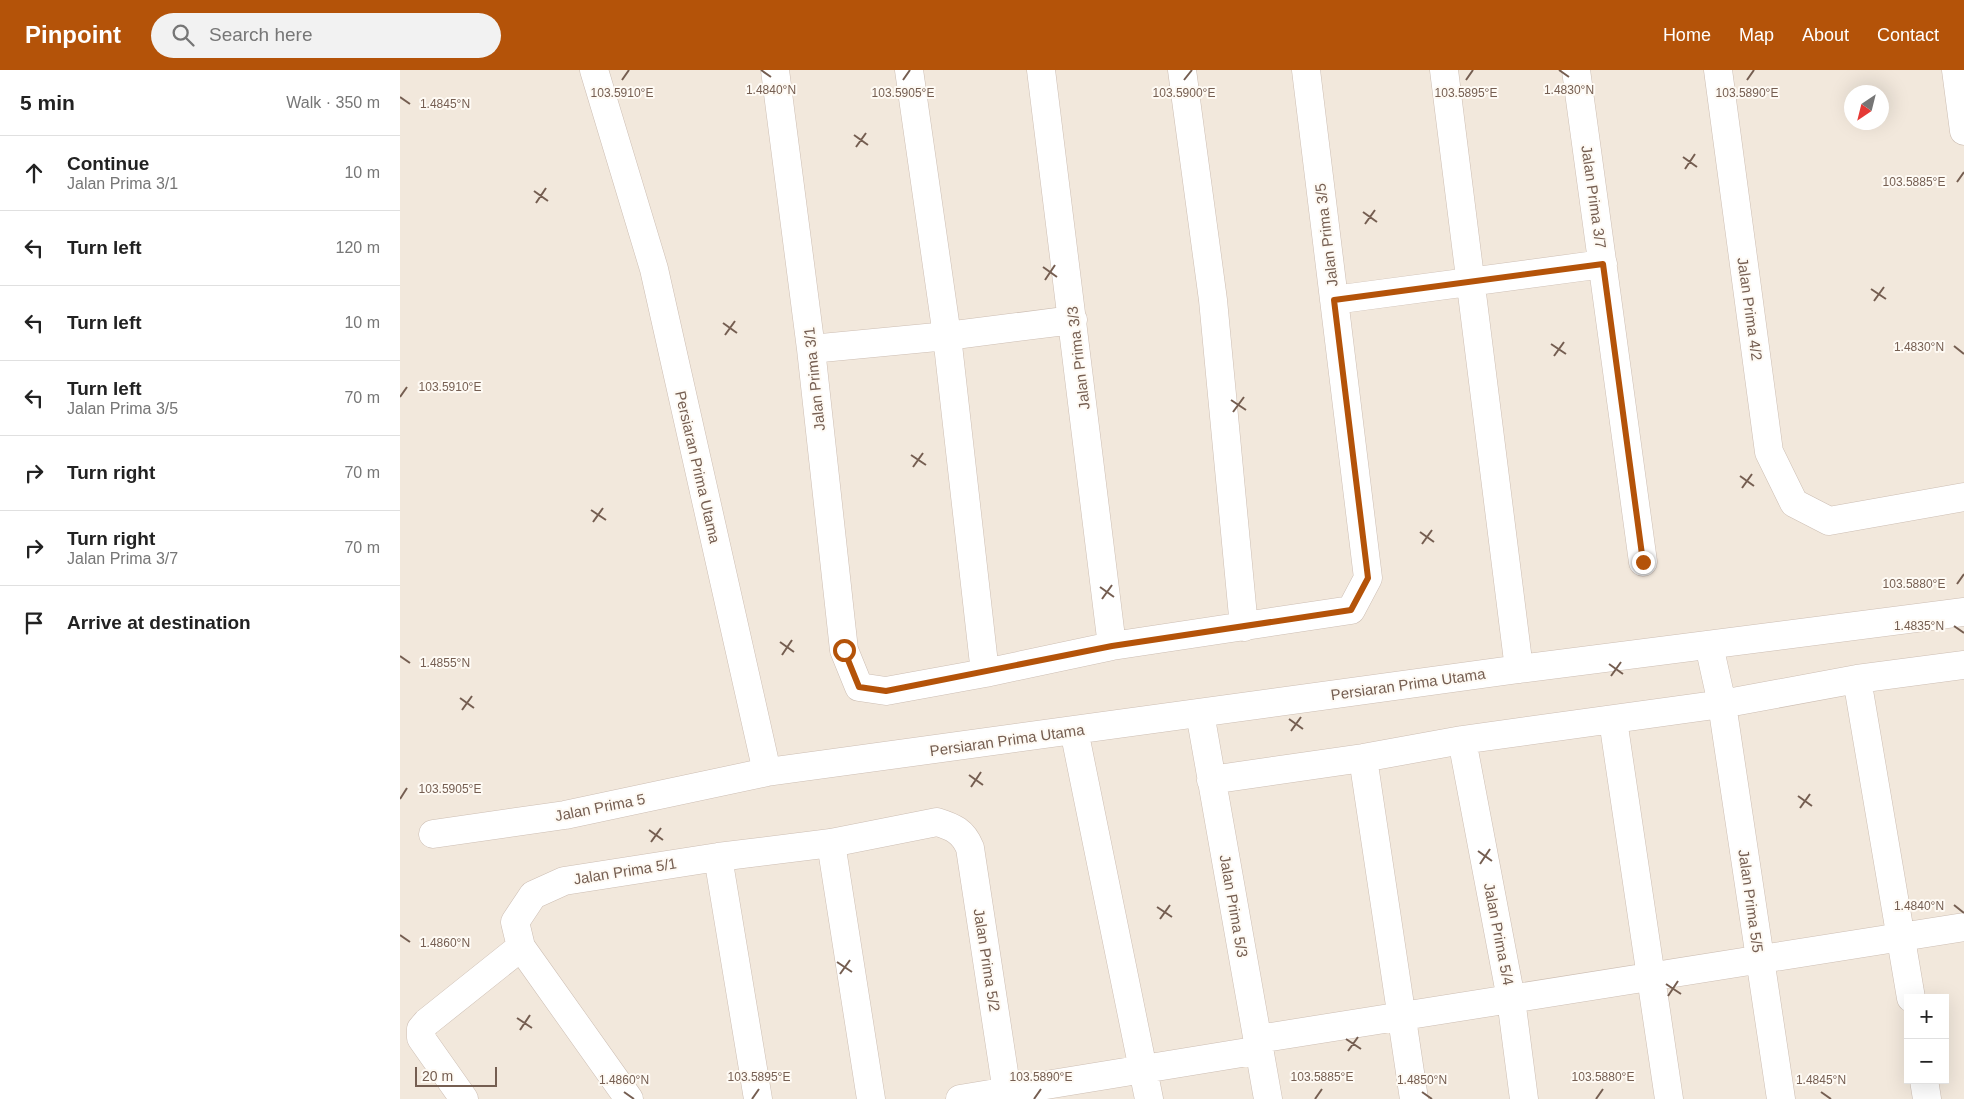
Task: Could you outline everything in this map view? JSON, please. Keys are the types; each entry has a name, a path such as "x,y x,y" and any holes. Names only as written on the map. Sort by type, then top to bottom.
{"street":[{"name":"Persiaran Prima Utama","path":"594,70 654,269 767,772 1519,669 1964,612"},
{"name":"Jalan Prima 3/1","path":"775,70 812,349 844,650 859,687 886,691 985,673"},
{"path":"909,70 947,336 985,673 1112,646 1244,627 1212,300 1182,70"},
{"name":"Jalan Prima 3/3","path":"1041,70 1112,646"},
{"name":"Jalan Prima 3/5","path":"1244,627 1351,610 1368,578 1306,70"},
{"path":"1444,70 1519,669"},
{"name":"Jalan Prima 3/7","path":"1576,70 1643,562"},
{"name":"Jalan Prima 4/2","path":"1718,70 1769,452 1794,503 1829,522 1964,497"},
{"path":"1956,70 1964,131"},
{"path":"1334,300 1603,264"},
{"path":"812,349 947,336 1073,320"},
{"name":"Jalan Prima 5/5","path":"1710,645 1722,704 1781,1099"},
{"path":"1211,780 1363,758 1462,740 1722,704 1857,679 1964,665"},
{"path":"1857,679 1910,994"},
{"name":"Jalan Prima 5/3","path":"1200,713 1268,1099"},
{"path":"1613,720 1669,1099"},
{"path":"1074,730 1145,1069 1149,1099"},
{"name":"Jalan Prima 5/4","path":"1462,740 1511,999 1524,1099"},
{"path":"1363,758 1414,1099"},
{"name":"Jalan Prima 5","path":"433,834 565,815 767,772"},
{"name":"Jalan Prima 5/1","path":"629,1099 521,947 516,922 533,895 564,881 718,857 831,843 923,823 937,822 953,827"},
{"name":"Jalan Prima 5/2","path":"953,827 965,836 970,848 1007,1095"},
{"path":"831,843 871,1099"},
{"path":"718,857 758,1099"},
{"path":"960,1099 1007,1095 1145,1069 1402,1016 1964,927"},
{"path":"464,1099 421,1038 421,1029 427,1022 521,947"},
{"path":"1925,1084 1927,1099"}],"shaded area":[{"path":"400,70 1964,70 1964,1099 400,1099"}],"route":[{"path":"844,650 859,687 886,691 985,673 1112,646 1351,610 1368,578 1334,300 1603,264 1643,562"}]}
